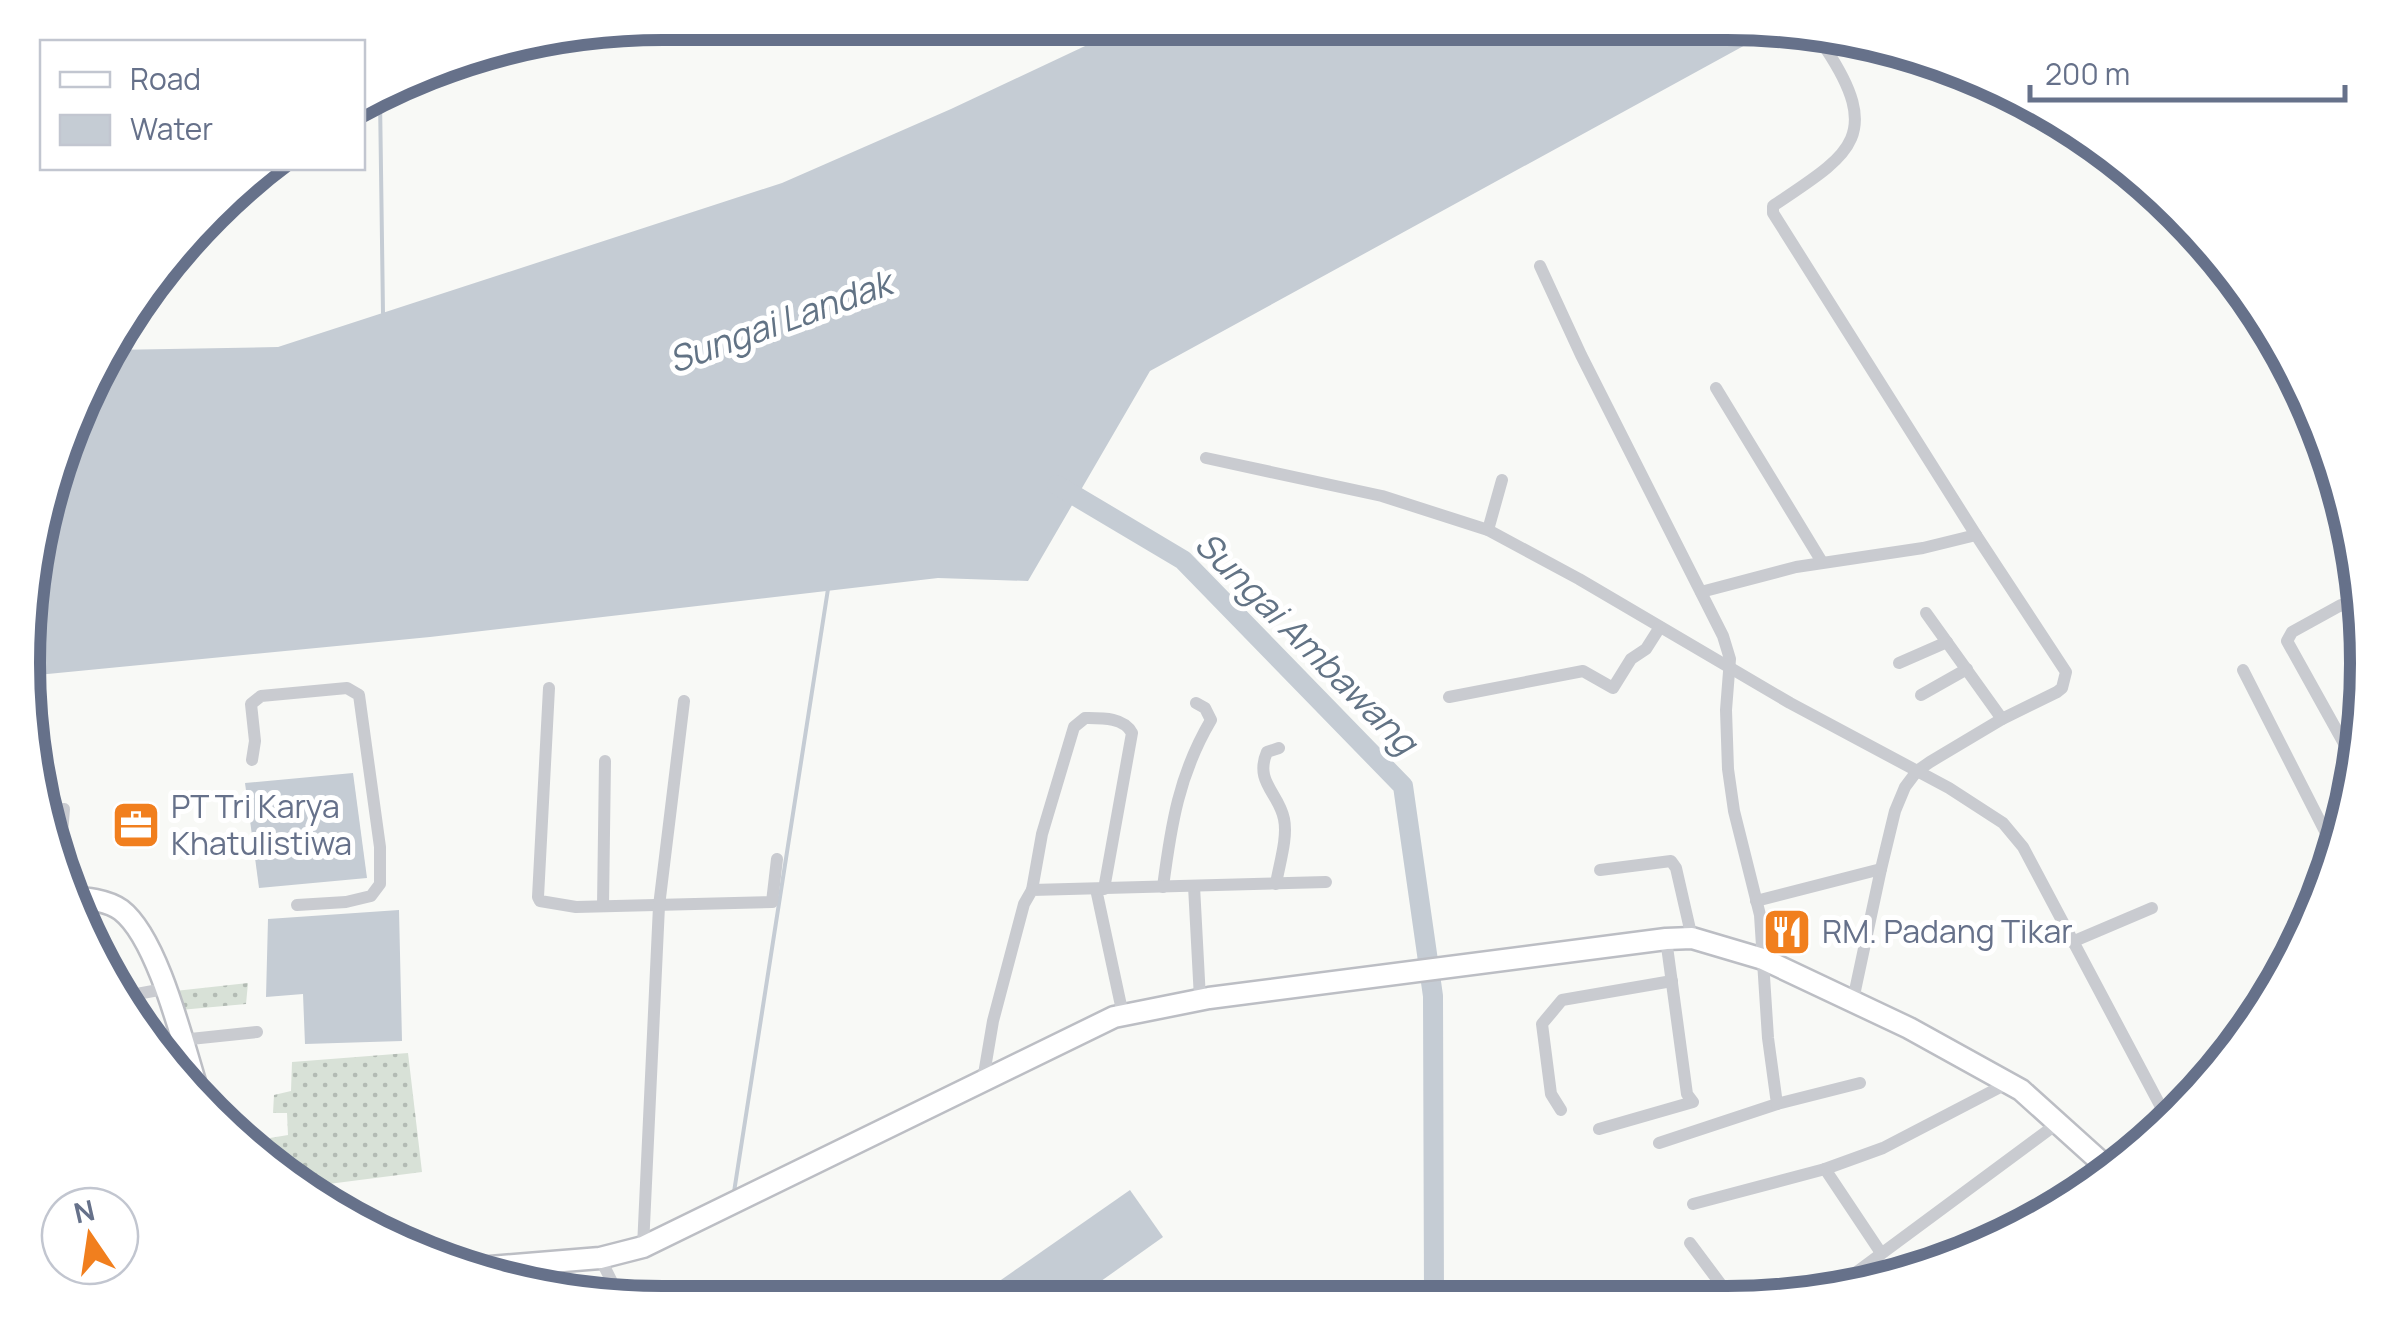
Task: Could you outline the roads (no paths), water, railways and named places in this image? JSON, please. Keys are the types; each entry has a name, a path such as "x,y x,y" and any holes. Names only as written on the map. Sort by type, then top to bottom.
{"main road":[{"path":"87,900 112,904 137,924 190,1068"},
{"path":"505,1266 600,1258 643,1246 1123,1015 1200,999 1692,938 1763,959 1853,1000 2008,1082 2032,1098 2100,1161"}],"street":[{"path":"1826,49 1853,100 1857,124 1852,141 1820,176 1773,206 1773,213 2066,672 2057,692 2002,718 1917,771 1898,800 1853,1000"},
{"path":"1540,266 1728,648 1728,769 1734,812 1762,930 1777,1104"},
{"path":"1716,388 1822,562"},
{"path":"1206,458 1382,496 1488,530 1978,807 2014,834 2162,1109"},
{"path":"1488,530 1502,480"},
{"path":"1701,592 1822,562 1923,548 1976,536"},
{"path":"2345,745 2288,637 2337,606 2348,610"},
{"path":"1926,613 2002,718"},
{"path":"1449,697 1583,671 1613,688 1631,659 1646,649 1660,626"},
{"path":"1899,662 1947,642"},
{"path":"1921,696 1966,669"},
{"path":"2243,670 2326,833"},
{"path":"252,760 255,741 251,704 262,696 348,688 358,696 380,847 380,884 371,896 296,905"},
{"path":"549,688 538,897 547,904 660,906 772,902 777,859"},
{"path":"643,1246 660,906 684,701"},
{"path":"1163,887 1181,784 1188,760 1211,720 1205,708 1196,703"},
{"path":"982,1080 1024,904 1032,890 1042,834 1074,727 1085,718 1125,724 1132,733 1100,889 1123,1015"},
{"path":"1276,884 1284,819 1262,770 1267,752 1279,748"},
{"path":"603,906 605,761"},
{"path":"62,829 64,810"},
{"path":"1600,870 1671,861 1692,938"},
{"path":"1756,900 1881,869"},
{"path":"1032,890 1326,882"},
{"path":"1194,886 1200,999"},
{"path":"2072,942 2152,908"},
{"path":"1598,1129 1693,1102 1687,1094 1666,940"},
{"path":"1561,1110 1551,1094 1542,1024 1562,1000 1672,981"},
{"path":"136,994 164,989"},
{"path":"181,1040 258,1032"},
{"path":"1692,1204 1825,1169 1883,1148 2008,1082"},
{"path":"1659,1143 1777,1104 1860,1083"},
{"path":"1855,1273 2058,1123"},
{"path":"1825,1169 1881,1253"},
{"path":"1690,1244 1722,1286"},
{"path":"600,1258 613,1284"}],"water":[{"name":"Sungai Landak","path":"1098,40 1753,41 1150,371 1028,581 938,578 430,637 40,675 45,582 61,502 87,425 124,350 278,347 782,183"},
{"path":"353,773 367,878 259,888 245,783"},
{"path":"399,910 402,1041 305,1044 303,994 266,997 268,919"},
{"path":"1130,1190 1163,1237 1094,1286 992,1286"}],"waterway":[{"path":"380,108 383,313"},
{"name":"Sungai Ambawang","path":"1057,485 1183,560 1403,786 1433,996 1434,1286"},
{"path":"734,1192 828,589"}],"place":[{"name":"PT Tri Karya Khatulistiwa","path":"136,825"},
{"name":"RM. Padang Tikar","path":"1787,932"}]}
